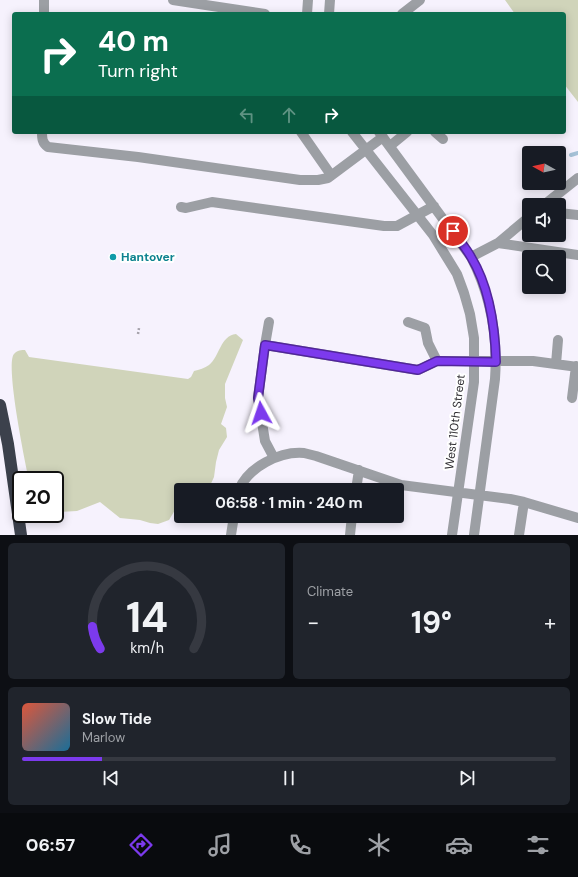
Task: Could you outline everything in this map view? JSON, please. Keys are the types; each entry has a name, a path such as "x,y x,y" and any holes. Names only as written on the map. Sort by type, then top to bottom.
{"highway":[{"path":"0,405 8,444 21,535"}],"street":[{"path":"44,0 44,12"},
{"path":"173,0 251,12"},
{"path":"307,12 308,0"},
{"path":"329,12 330,0"},
{"path":"405,12 420,0"},
{"path":"42,134 42,139 48,147 138,157 300,180 318,180 328,178 366,150 381,134 471,257 480,274 488,298 495,336 496,362 474,535"},
{"path":"302,134 331,175"},
{"name":"West 110th Street","path":"354,134 433,235 459,281 470,314 474,338 474,382 452,535"},
{"path":"390,146 405,134"},
{"path":"553,198 578,178"},
{"path":"181,207 186,208 212,202 384,226 397,226 434,206"},
{"path":"566,214 578,215"},
{"path":"471,257 498,243 522,223"},
{"path":"498,243 578,255"},
{"path":"269,322 258,398 265,441 274,458"},
{"path":"408,322 425,328 428,343 437,361"},
{"path":"556,364 558,340"},
{"path":"265,345 418,370 437,361 496,362 533,360 577,367 572,398"},
{"path":"244,483 249,475 261,465 274,458 283,455 304,453 401,485 524,502 578,518"},
{"path":"357,483 359,470"},
{"path":"519,535 524,502"},
{"path":"231,535 233,523"},
{"path":"350,535 351,523"}],"path":[{"path":"138,334 139,328"}],"green space":[{"path":"505,0 578,0 578,102 566,87 566,12 514,12"},
{"path":"236,334 243,340 225,384 225,398 227,407 221,424 226,428 227,437 219,450 214,477 211,483 174,483 174,512 169,520 158,524 120,518 100,502 77,511 64,512 64,471 27,471 20,435 12,375 12,362 15,353 20,350 25,350 29,357 188,379 194,371 202,369 213,361 223,342"}],"waterway":[{"path":"571,155 578,153"}],"place":[{"name":"Hantover","path":"113,257"}],"route":[{"path":"261,413 258,398 265,345 418,370 437,361 496,362 495,336 488,298 480,274 471,257 453,231"}]}
